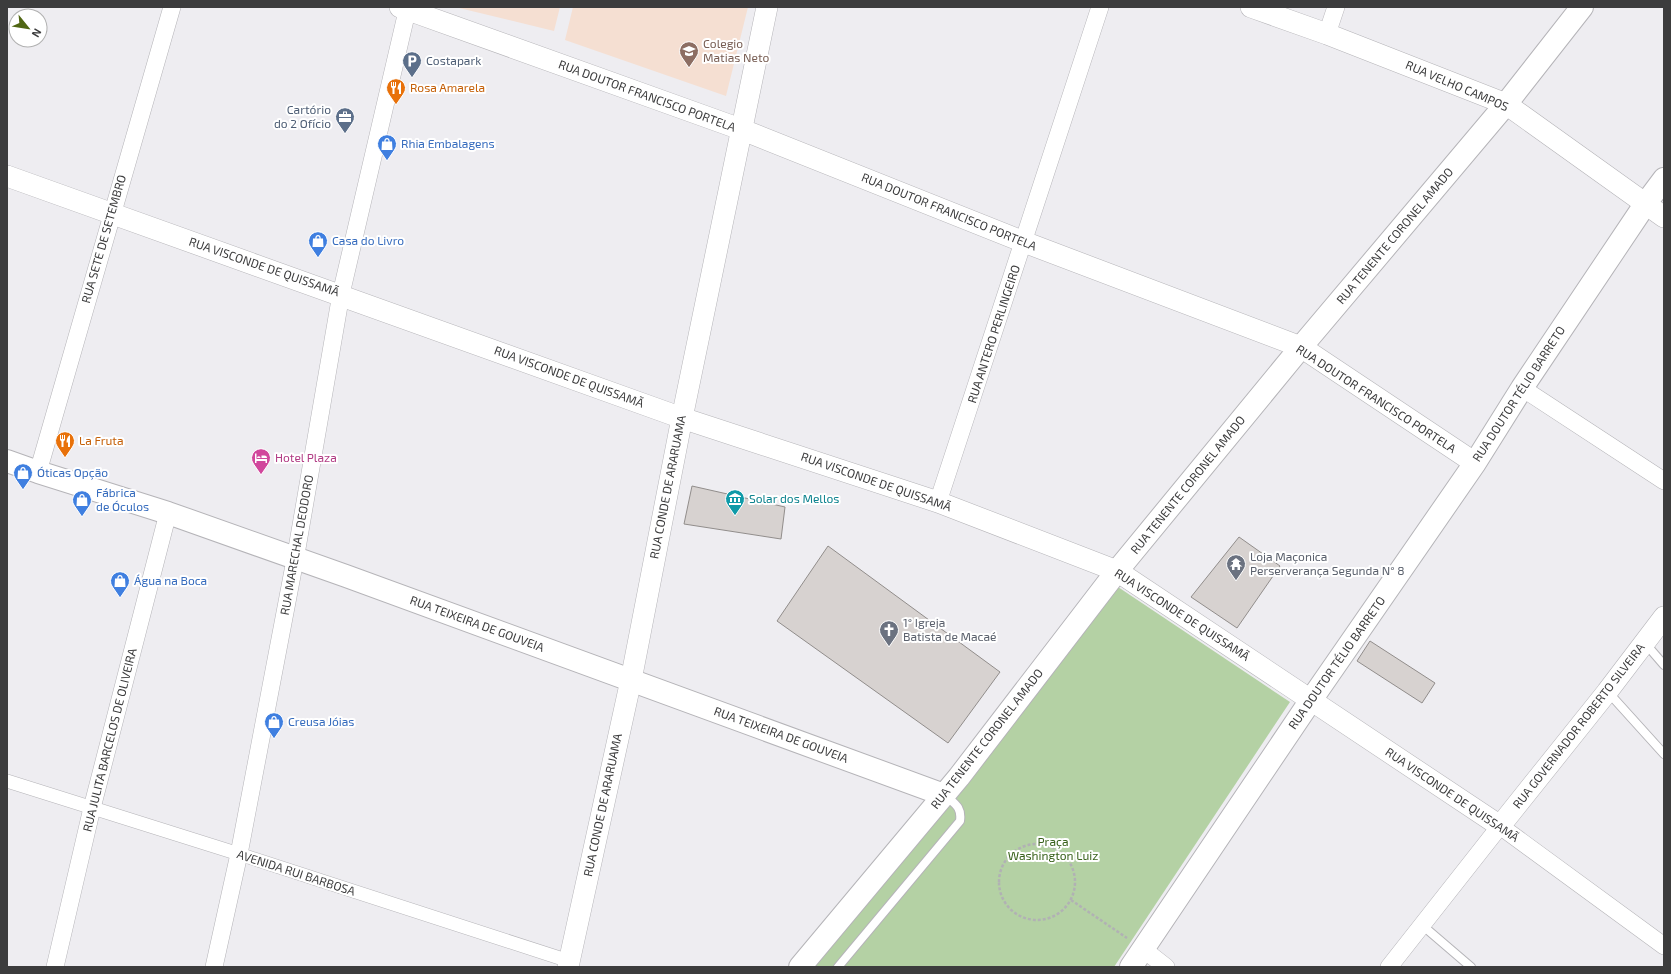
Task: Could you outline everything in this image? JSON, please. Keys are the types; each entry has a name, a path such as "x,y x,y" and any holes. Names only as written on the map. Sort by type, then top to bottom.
{"main road":[{"name":"RUA TENENTE CORONEL AMADO","path":"800,967 944,795 1117,571 1300,348 1506,104 1582,7"},
{"name":"RUA DOUTOR TÉLIO BARRETO","path":"1131,967 1311,700 1475,463 1522,388 1646,203 1664,179"},
{"name":"RUA TEIXEIRA DE GOUVEIA","path":"7,461 168,513 295,560 346,576 944,795"}],"street":[{"name":"RUA SETE DE SETEMBRO","path":"38,472 172,7"},
{"name":"RUA CONDE DE ARARUAMA","path":"574,965 682,418 743,130 767,7"},
{"name":"RUA ANTERO PERLINGEIRO","path":"938,502 1100,7"},
{"name":"RUA VELHO CAMPOS","path":"1251,7 1327,34 1506,104 1664,217"},
{"path":"1327,34 1336,7"},
{"name":"RUA DOUTOR FRANCISCO PORTELA","path":"405,8 743,130 1024,242 1300,348 1475,463"},
{"name":"RUA MARECHAL DEODORO","path":"214,967 239,854 295,560 341,294 405,8"},
{"name":"RUA VISCONDE DE QUISSAMÃ","path":"7,176 341,294 682,418 938,502 1117,571 1500,826 1664,946"},
{"path":"1522,388 1664,481"},
{"name":"RUA JULITA BARCELOS DE OLIVEIRA","path":"55,967 92,808 168,513"},
{"name":"RUA GOVERNADOR ROBERTO SILVEIRA","path":"1389,967 1607,692 1664,617"},
{"name":"AVENIDA RUI BARBOSA","path":"7,781 239,854 574,965"},
{"path":"1143,949 1166,967"}],"lane":[{"path":"1644,643 1664,665"},
{"path":"1607,692 1664,754"},
{"path":"838,967 960,821 961,813 958,806 944,795"},
{"path":"1422,925 1471,967"}],"path":[{"path":"1038,844 1055,849 1062,854 1073,868 1075,890 1071,900 1056,916 1046,920 1035,921 1024,918 1015,913 1007,906 1002,897 1000,883 1002,869 1006,860 1021,848 1030,845 1038,844"},
{"path":"1071,900 1143,949"}],"shaded area":[{"path":"455,7 560,7 554,31"},
{"name":"Colegio Matias Neto","path":"573,7 748,7 726,96 565,40"}],"green space":[{"name":"Praça Washington Luiz","path":"1118,587 1290,702 1114,967 802,967"}],"building":[{"name":"Solar dos Mellos","path":"692,486 785,507 781,539 684,524"},
{"name":"Loja Maçonica Perserverança Segunda N° 8","path":"1239,537 1280,566 1237,628 1191,597"},
{"name":"1° Igreja Batista de Macaé","path":"828,546 1000,672 948,743 777,621"},
{"path":"1370,641 1435,683 1422,703 1357,661"}],"place":[{"name":"Colegio Matias Neto","path":"689,68"},
{"name":"Costapark","path":"412,78"},
{"name":"Rosa Amarela","path":"396,105"},
{"name":"Cartório do 2 Ofício","path":"345,134"},
{"name":"Rhia Embalagens","path":"387,161"},
{"name":"Casa do Livro","path":"318,258"},
{"name":"La Fruta","path":"65,458"},
{"name":"Hotel Plaza","path":"261,475"},
{"name":"Óticas Opção","path":"23,490"},
{"name":"Solar dos Mellos","path":"735,516"},
{"name":"Fábrica de Óculos","path":"82,517"},
{"name":"Loja Maçonica Perserverança Segunda N° 8","path":"1236,581"},
{"name":"Água na Boca","path":"120,598"},
{"name":"1° Igreja Batista de Macaé","path":"889,647"},
{"name":"Creusa Jóias","path":"274,739"}]}
